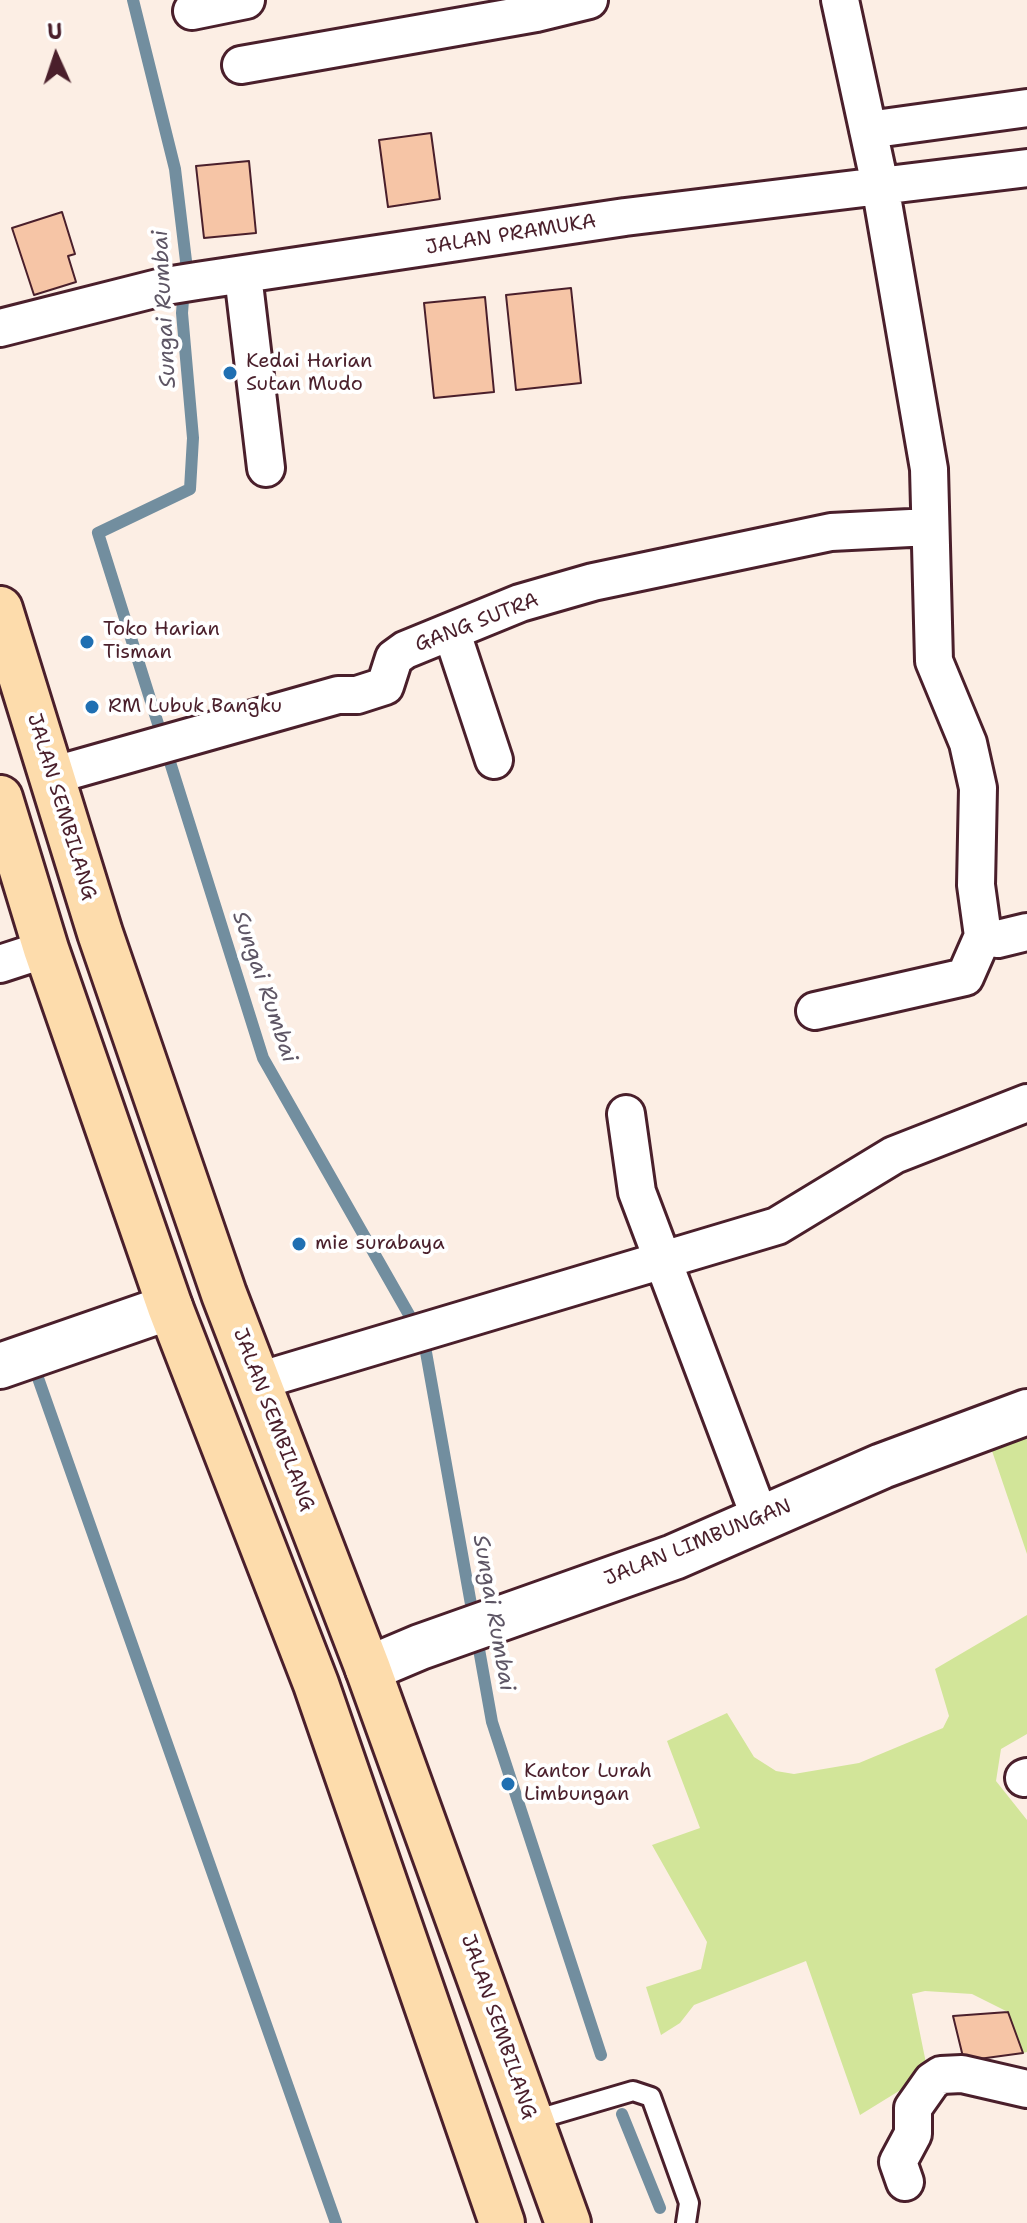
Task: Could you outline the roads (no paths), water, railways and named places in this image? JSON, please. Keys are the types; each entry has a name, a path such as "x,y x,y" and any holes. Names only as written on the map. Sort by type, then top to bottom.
{"main road":[{"name":"JALAN SEMBILANG","path":"0,609 100,933 224,1294 368,1669 568,2223"},
{"path":"0,798 46,949 170,1307 316,1684 502,2223"}],"street":[{"path":"192,11 246,0"},
{"path":"241,65 536,13 589,0"},
{"path":"815,1011 965,977 983,936 976,885 978,788 968,743 934,661 929,469 880,185 840,0"},
{"path":"868,130 1027,108"},
{"name":"JALAN PRAMUKA","path":"0,328 181,284 625,217 1027,168"},
{"path":"243,275 266,468"},
{"name":"GANG SUTRA","path":"51,776 338,695 357,695 385,686 394,658 405,650 520,603 593,582 831,532 930,527"},
{"path":"452,633 494,760"},
{"path":"983,936 998,939 1027,932"},
{"path":"0,964 46,949"},
{"path":"258,1381 777,1226 894,1155 1027,1103"},
{"path":"626,1114 637,1192 760,1518"},
{"path":"0,1366 170,1307"},
{"name":"JALAN LIMBUNGAN","path":"368,1669 674,1557 882,1466 1027,1412"},
{"path":"905,2182 898,2162 913,2134 913,2108 932,2081 941,2075 962,2074 1027,2089"}],"lane":[{"path":"531,2121 633,2091 651,2097 689,2203 686,2223"}],"waterway":[{"name":"Sungai Rumbai","path":"133,0 175,169 186,261 182,313 193,438 190,489 98,533 263,1058 424,1341 492,1722 601,2055"},
{"path":"38,1378 336,2223"},
{"name":"Sungai Rumbai","path":"622,2114 660,2208"}],"place":[{"name":"Kedai Harian Sutan Mudo","path":"230,373"},
{"name":"Toko Harian Tisman","path":"87,642"},
{"name":"RM Lubuk Bangku","path":"92,707"},
{"name":"mie surabaya","path":"299,1244"},
{"name":"Kantor Lurah Limbungan","path":"508,1784"}]}
